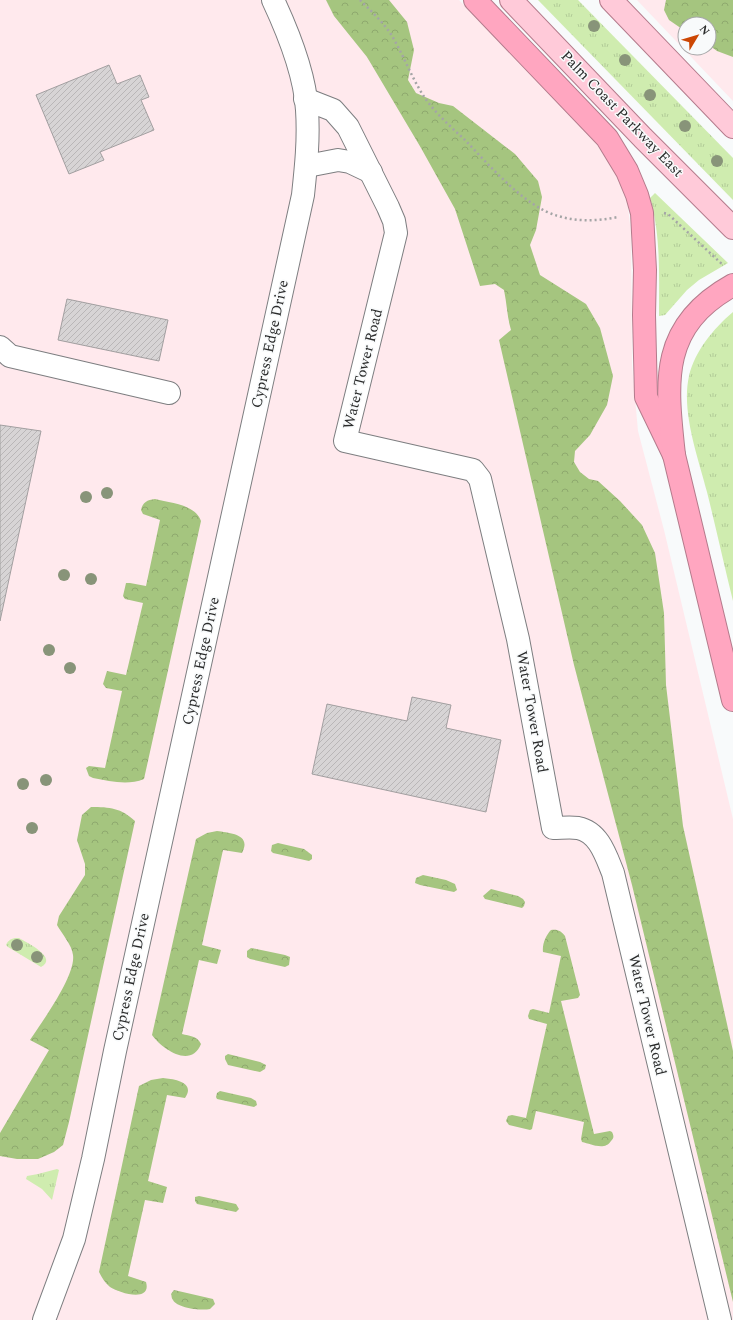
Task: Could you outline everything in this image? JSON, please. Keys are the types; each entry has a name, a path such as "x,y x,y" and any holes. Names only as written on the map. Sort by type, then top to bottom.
{"highway":[{"path":"475,0 607,138 627,171 637,195 642,213 645,270 644,315 646,397 674,455"},
{"path":"733,285 717,294 694,314 678,340 674,350 670,372 670,414 674,455 733,700"}],"main road":[{"name":"Palm Coast Parkway East","path":"511,0 733,228"},
{"path":"611,0 733,127"}],"street":[{"name":"Cypress Edge Drive","path":"44,1320 74,1239 93,1159 114,1051 303,195 307,166 307,109 300,72 286,27 273,0"},
{"name":"Water Tower Road","path":"305,99 333,110 340,116 348,127 394,221 396,233 345,441 473,470 480,479 518,639 553,828 578,828 591,834 596,838 605,853 613,873 720,1320"},
{"path":"307,166 338,160 350,162 371,172"},
{"path":"0,347 10,356 169,393"}],"path":[{"path":"360,0 391,35 425,98 445,120 520,194 537,206 557,216 578,221 620,217"},
{"path":"662,212 668,214 724,265"}],"shaded area":[{"path":"0,0 459,0 592,138 609,162 626,191 631,233 632,365 638,431 664,530 733,819 733,1320 0,1320"},
{"path":"637,0 733,0 733,101 690,56 717,56 717,16 677,16 677,42"}],"green space":[{"path":"326,0 389,0 407,22 414,50 408,80 416,93 439,103 453,106 515,154 538,181 542,197 536,230 530,245 540,275 586,304 600,328 613,376 607,405 590,435 575,451 574,462 580,472 589,479 598,481 620,501 642,525 655,553 664,613 666,685 683,826 733,1051 733,1302 632,885 574,665 499,340 511,330 504,290 495,284 480,286 455,209 367,57 334,16"},
{"path":"538,0 578,0 733,158 733,200"},
{"path":"666,0 733,0 733,57 717,51 717,16 677,16 677,26 669,20 664,10"},
{"path":"655,193 728,263 699,280 687,290 665,315 659,316 658,241 654,212 650,198"},
{"path":"733,312 733,601 707,492 695,449 689,419 687,390 689,376 700,349 712,333"},
{"path":"155,499 175,503 188,508 198,515 201,521 144,779 125,783 93,778 89,776 86,768 89,766 105,768 122,691 106,688 103,684 107,671 126,675 143,603 125,599 123,596 126,583 146,586 160,520 143,514 141,510 146,502"},
{"path":"91,807 115,809 125,813 135,821 69,1122 63,1145 54,1152 38,1159 17,1159 0,1156 0,1133 49,1050 30,1040 64,986 73,964 71,947 57,925 59,916 85,875 85,864 77,840 82,815"},
{"path":"217,831 233,834 242,838 244,847 242,853 223,850 202,945 221,950 217,964 199,960 182,1034 195,1038 201,1044 191,1055 184,1056 169,1051 152,1035 196,839 207,833"},
{"path":"278,843 304,849 312,855 312,859 309,861 273,853 271,851 272,845"},
{"path":"423,875 446,880 455,884 457,890 454,892 415,883 416,878"},
{"path":"491,889 518,896 525,902 524,906 522,908 485,899 483,896"},
{"path":"551,930 559,931 565,936 580,995 578,998 561,1001 594,1134 610,1131 613,1135 612,1140 605,1146 582,1142 581,1139 584,1122 536,1111 532,1129 530,1130 509,1125 506,1121 508,1116 512,1115 526,1118 547,1024 529,1019 528,1016 530,1010 533,1009 549,1013 561,956 543,952 545,940"},
{"path":"19,938 44,955 46,963 41,967 6,945 9,940"},
{"path":"251,948 290,957 289,965 285,967 250,959 247,957 247,951"},
{"path":"228,1054 260,1062 266,1065 265,1069 260,1072 228,1065 225,1056"},
{"path":"163,1078 182,1082 188,1088 188,1093 185,1098 167,1095 148,1181 167,1187 163,1203 145,1200 128,1276 146,1282 147,1288 140,1294 127,1294 110,1287 99,1272 139,1086 151,1080"},
{"path":"220,1091 251,1098 256,1101 257,1105 254,1107 217,1099 217,1093"},
{"path":"57,1169 59,1170 52,1200 42,1189 26,1179 27,1176"},
{"path":"199,1196 236,1204 239,1209 236,1212 197,1204 195,1197"},
{"path":"174,1290 213,1299 215,1304 210,1309 206,1310 184,1307 175,1303 172,1299 171,1294"}],"building":[{"path":"109,65 117,84 140,75 149,97 141,100 154,130 100,152 104,160 69,174 36,95"},
{"path":"67,299 168,320 159,361 58,340"},
{"path":"0,425 41,431 0,621"},
{"path":"412,697 451,705 446,728 501,740 486,812 312,774 327,704 407,721"}]}
